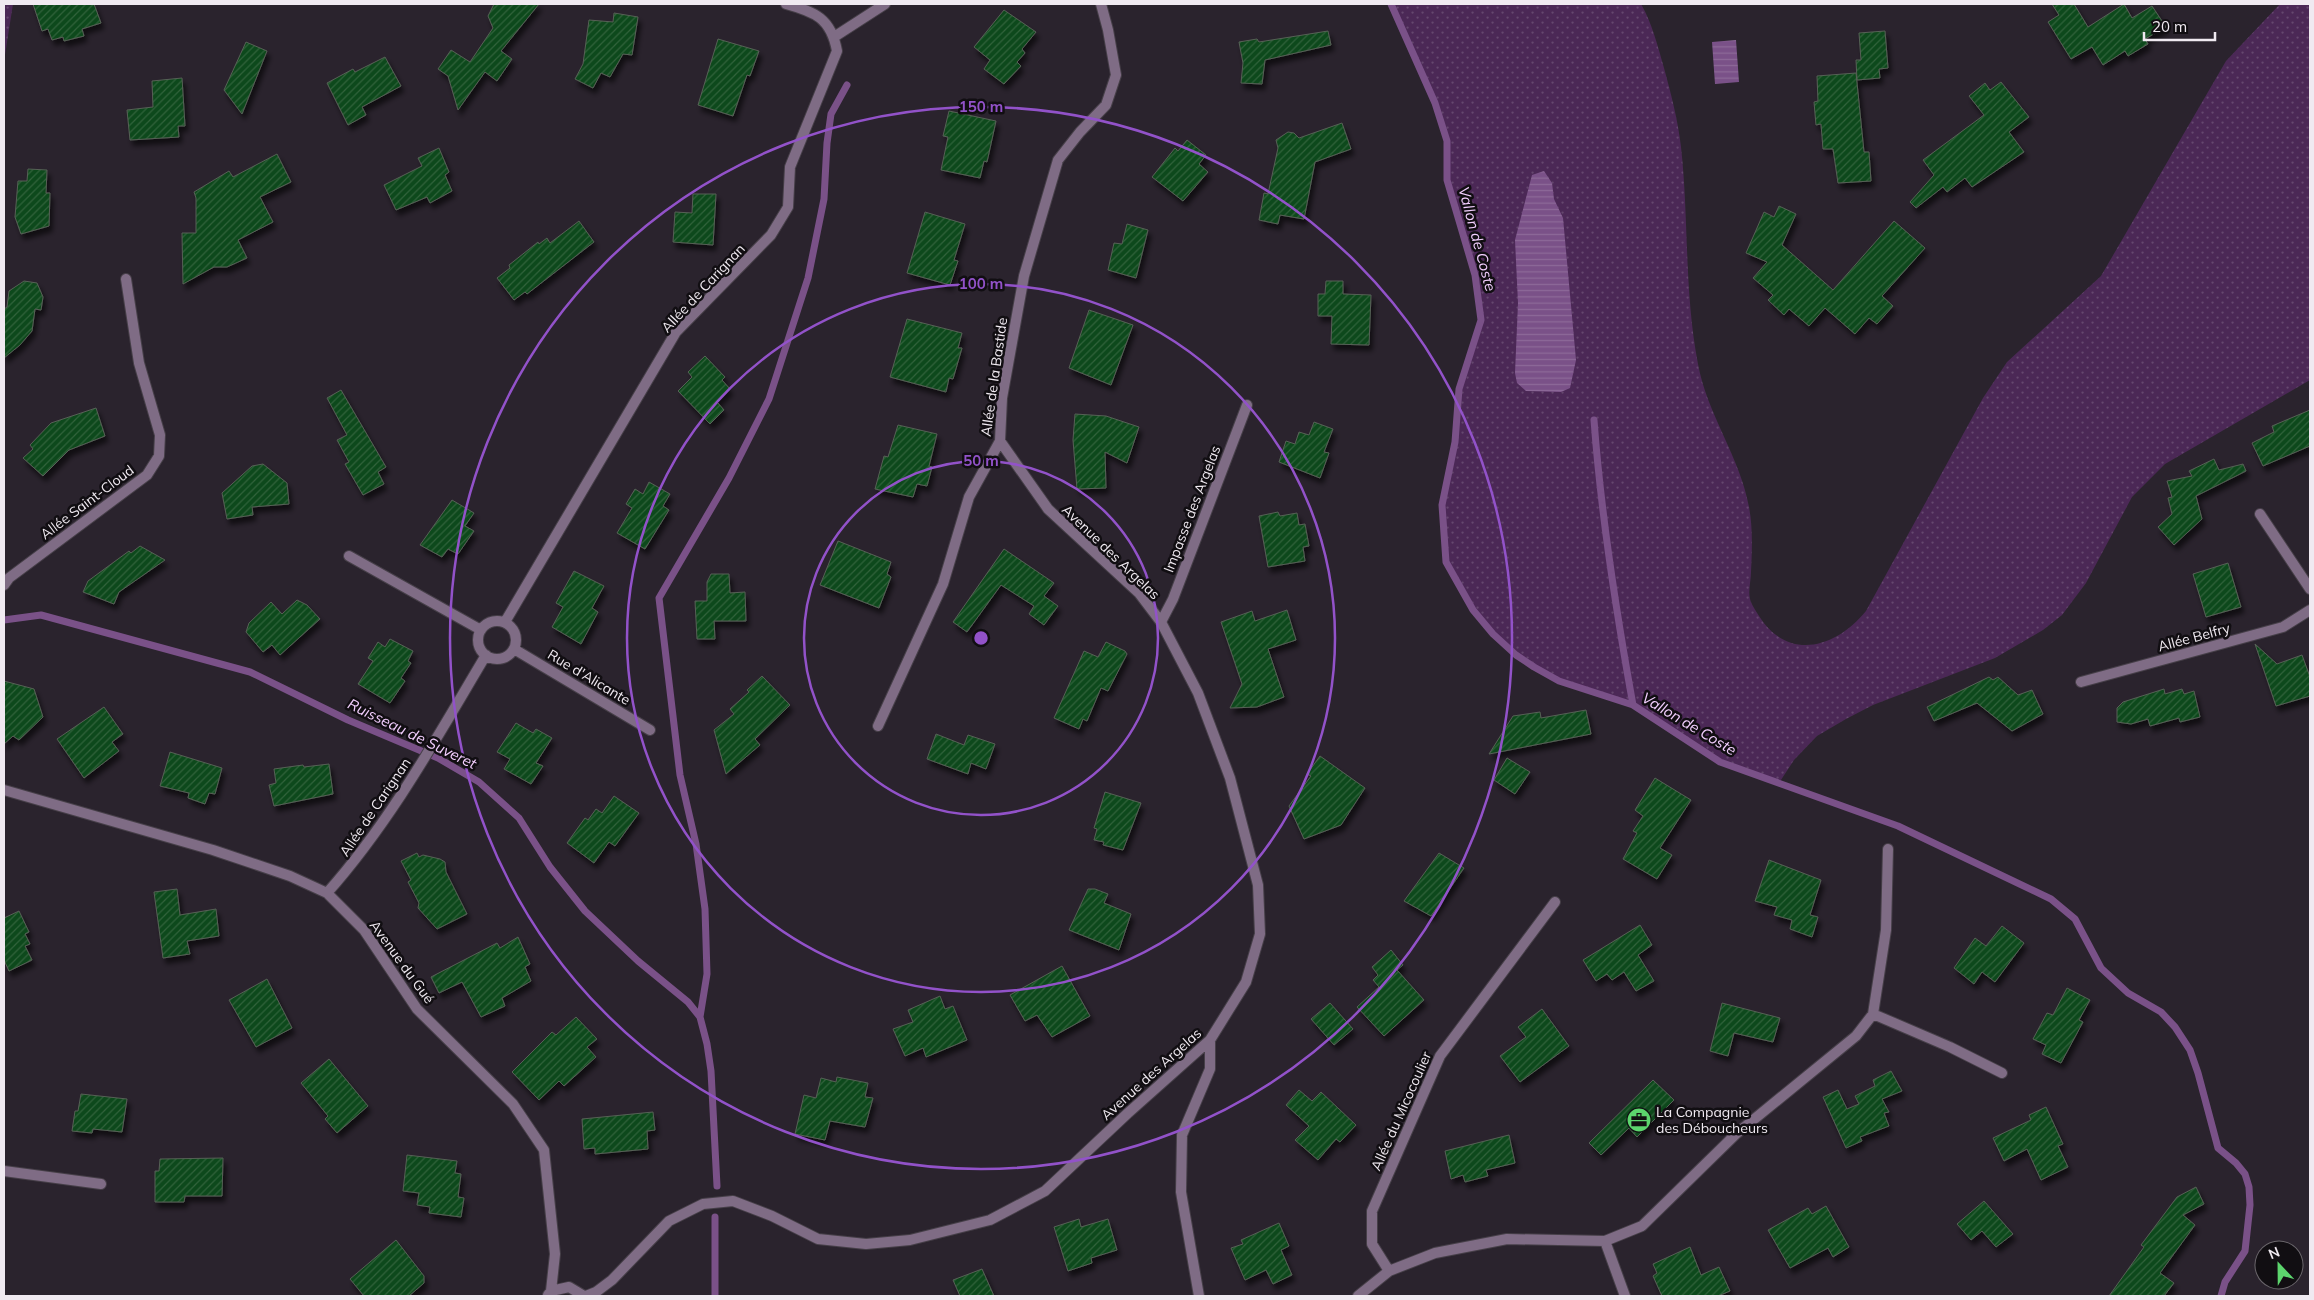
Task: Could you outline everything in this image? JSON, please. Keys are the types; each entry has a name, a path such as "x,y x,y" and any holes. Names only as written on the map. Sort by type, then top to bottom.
{"street":[{"path":"786,4 811,11 825,21 834,37 885,4"},
{"name":"Allée de la Bastide","path":"878,726 943,584 969,497 1000,440 1002,398 1024,276 1058,160 1080,132 1106,105 1116,75 1101,4"},
{"name":"Allée de Carignan","path":"505,622 676,332 771,235 788,207 790,168 837,51 834,37"},
{"name":"Allée Saint-Cloud","path":"4,585 8,578 147,475 159,456 160,435 139,363 126,280"},
{"name":"Impasse des Argelas","path":"1161,622 1173,599 1247,405"},
{"name":"Avenue des Argelas","path":"585,1296 596,1292 612,1280 669,1222 704,1204 733,1201 772,1216 818,1239 866,1244 910,1240 990,1220 1044,1191 1210,1040 1246,982 1260,934 1258,885 1230,778 1198,693 1161,622 1139,593 1048,509 1000,440"},
{"path":"2260,514 2310,589"},
{"path":"349,556 481,630"},
{"name":"Allée Belfry","path":"2082,682 2283,627 2310,610"},
{"path":"494,621 505,622 510,626 516,637 514,649 504,657 492,658 486,655 479,646 481,630 494,621"},
{"name":"Rue d'Alicante","path":"514,649 650,730"},
{"name":"Allée de Carignan","path":"327,893 353,864 384,822 486,655"},
{"name":"Avenue du Gué","path":"4,790 213,850 290,876 327,893 364,930 417,1009 513,1104 544,1150 555,1254 549,1294"},
{"path":"1358,1296 1388,1271 1434,1253 1507,1239 1605,1241 1642,1226 1736,1134 1856,1036 1873,1014 1886,930 1888,849"},
{"name":"Allée du Micocoulier","path":"1388,1271 1372,1244 1372,1211 1440,1056 1555,902"},
{"path":"1873,1014 1950,1047 2002,1073"},
{"path":"1199,1296 1182,1192 1182,1134 1210,1069 1210,1040"},
{"path":"4,1171 101,1184"},
{"path":"1605,1241 1625,1296"},
{"path":"549,1294 569,1287 585,1296"}],"shaded area":[{"path":"4,4 13,4 4,61"},
{"path":"1391,4 1641,4 1652,27 1672,97 1680,137 1691,310 1698,364 1708,400 1739,471 1749,507 1752,540 1750,599 1759,616 1771,631 1784,640 1812,645 1827,641 1841,634 1854,624 1866,611 1983,398 2007,362 2101,276 2226,61 2280,4 2310,4 2310,380 2165,464 2132,497 2086,583 2062,615 2043,630 1995,658 1873,705 1846,719 1817,736 1794,760 1779,783 1720,762 1633,706 1559,681 1516,655 1493,634 1473,610 1455,582 1446,562 1442,505 1455,442 1459,389 1481,320 1475,275 1447,180 1447,141 1435,103"},
{"path":"1736,40 1739,82 1715,84 1712,42"},
{"path":"1544,171 1552,183 1554,199 1563,218 1576,360 1570,388 1561,392 1526,391 1517,383 1515,373 1518,303 1515,240 1532,175"}],"building":[{"path":"33,4 94,4 101,23 82,29 84,36 64,41 63,37 52,40 48,29 42,31"},
{"path":"494,4 539,4 501,51 512,59 497,81 485,72 458,110 448,76 438,69 451,50 470,62 493,28 488,16"},
{"path":"2052,4 2074,4 2088,27 2124,4 2132,18 2152,6 2166,27 2145,39 2148,44 2128,56 2125,51 2103,65 2092,47 2071,59 2048,22 2059,15"},
{"path":"1004,10 1036,32 1022,49 1025,53 1017,62 1021,66 1004,84 984,69 990,60 974,47"},
{"path":"614,13 638,17 632,55 623,54 610,77 601,73 593,88 575,79 583,64 589,20 613,22"},
{"path":"1328,31 1331,45 1265,60 1262,84 1241,83 1243,63 1239,42 1257,39 1259,42"},
{"path":"1885,31 1888,68 1879,69 1880,78 1857,80 1856,60 1861,60 1859,33"},
{"path":"718,39 759,51 750,76 747,75 733,116 698,105"},
{"path":"246,42 267,51 242,114 224,90"},
{"path":"385,57 401,86 362,107 366,115 348,125 327,83 353,69 355,72"},
{"path":"1856,73 1864,152 1869,152 1871,181 1838,183 1833,149 1823,149 1821,124 1816,125 1814,102 1818,101 1817,76"},
{"path":"182,78 185,126 178,126 179,137 130,140 127,110 153,107 152,81"},
{"path":"2001,82 2029,117 2009,132 2024,152 1972,187 1965,178 1947,192 1943,187 1916,208 1910,202 1934,175 1923,160 1984,115 1969,96 1985,83 1990,90"},
{"path":"949,111 996,121 987,162 984,161 980,178 941,170 948,137 943,136"},
{"path":"1342,123 1351,149 1315,162 1304,219 1280,215 1278,224 1259,220 1264,193 1268,194 1278,148 1276,140 1288,132 1294,133 1299,138"},
{"path":"1187,140 1206,155 1199,164 1208,172 1183,201 1152,177 1175,148 1178,151"},
{"path":"439,148 449,172 445,175 452,191 430,203 427,197 396,210 384,185 422,166 418,158"},
{"path":"277,154 291,182 260,197 273,222 238,240 247,258 227,267 214,267 183,284 182,233 196,233 196,198 194,192 229,171 233,177"},
{"path":"28,169 47,170 46,193 50,193 49,226 21,234 15,217 18,181 27,181"},
{"path":"693,194 716,194 713,245 673,242 675,212 692,213"},
{"path":"1779,206 1796,214 1782,245 1833,290 1894,221 1925,248 1882,296 1893,306 1877,324 1869,318 1855,334 1825,308 1809,326 1789,309 1784,315 1768,300 1773,295 1753,278 1767,262 1746,253 1764,212 1774,217"},
{"path":"925,212 965,224 954,260 958,261 950,285 907,273"},
{"path":"579,221 594,242 527,294 525,292 514,300 497,278 510,268 509,265 538,242 539,244 547,238 550,243"},
{"path":"1127,224 1148,230 1136,278 1108,270 1114,243 1122,244"},
{"path":"24,281 37,283 43,297 41,310 35,309 32,331 20,345 4,358 4,309 7,307 9,291"},
{"path":"1326,281 1343,281 1343,294 1371,295 1369,345 1331,344 1332,316 1318,316 1318,294 1325,294"},
{"path":"1089,310 1133,325 1111,385 1069,368"},
{"path":"907,319 962,333 958,348 962,348 953,379 949,378 946,392 890,377"},
{"path":"705,356 725,377 722,380 730,389 717,402 724,410 710,424 678,391 692,377 688,372"},
{"path":"341,390 386,467 378,472 384,484 363,495 345,464 349,462 337,440 347,435 327,398"},
{"path":"96,408 105,436 69,450 43,476 23,458 33,449 30,445 51,423"},
{"path":"2310,410 2310,446 2263,466 2252,443 2274,432 2272,426"},
{"path":"1075,414 1106,416 1139,427 1127,463 1105,452 1106,488 1077,489 1073,440"},
{"path":"1314,422 1333,429 1324,452 1329,453 1320,478 1279,462 1286,441 1295,444 1299,432 1309,435"},
{"path":"898,425 937,434 929,466 932,467 927,486 917,484 913,497 875,489 884,456 888,457"},
{"path":"2214,459 2219,470 2243,464 2246,471 2196,496 2202,519 2174,545 2158,527 2172,514 2168,498 2172,497 2167,481 2192,476 2189,471"},
{"path":"263,464 287,483 289,504 252,507 253,515 227,519 222,493 252,466"},
{"path":"649,482 670,494 663,506 669,510 645,549 617,533 632,508 626,504 635,489 643,494"},
{"path":"452,500 474,513 465,526 474,531 458,554 448,549 442,557 420,545"},
{"path":"1278,512 1280,516 1297,513 1299,525 1305,524 1309,546 1303,547 1305,561 1268,567 1259,516"},
{"path":"838,541 891,562 887,574 891,577 879,608 820,585"},
{"path":"140,546 165,560 119,592 114,604 83,592 88,581 129,551 131,553"},
{"path":"1004,549 1054,583 1044,596 1058,606 1044,625 1029,614 1034,606 1001,585 967,632 953,622"},
{"path":"2228,563 2241,607 2206,617 2193,574"},
{"path":"574,571 604,586 592,608 598,612 581,644 552,627 563,607 556,603"},
{"path":"711,574 729,574 730,593 745,592 746,621 714,621 715,639 697,639 695,601 707,601 707,582"},
{"path":"297,600 307,605 320,619 280,655 272,645 263,652 246,632 249,623 271,602 282,614"},
{"path":"1287,610 1296,640 1268,649 1284,697 1257,707 1230,708 1242,684 1221,622 1252,611 1255,621"},
{"path":"390,639 413,651 408,661 411,663 401,678 405,681 390,703 358,684 373,661 368,658 378,642 385,647"},
{"path":"1106,642 1125,651 1127,654 1108,691 1101,688 1087,721 1083,719 1079,729 1054,718 1084,651 1098,657"},
{"path":"2255,644 2277,664 2302,655 2310,677 2310,696 2276,706"},
{"path":"762,676 790,705 755,739 760,745 726,774 714,730 734,714 730,709 749,692 747,690"},
{"path":"1989,677 1993,680 1998,677 2018,695 2032,690 2043,714 2012,731 1977,703 1934,721 1927,707"},
{"path":"4,681 34,689 43,717 19,740 13,736 4,744"},
{"path":"2164,689 2165,694 2182,689 2184,694 2194,691 2200,717 2180,722 2179,718 2150,726 2148,719 2131,724 2117,722 2117,708 2123,702"},
{"path":"104,707 123,734 112,742 119,751 84,778 57,739"},
{"path":"1586,710 1591,734 1489,754 1513,716 1540,712 1541,718"},
{"path":"516,723 533,733 536,729 552,738 536,763 543,766 531,784 504,769 510,759 497,752"},
{"path":"936,734 964,745 968,735 995,744 986,769 971,763 968,774 927,759"},
{"path":"170,752 222,768 215,794 209,793 205,804 188,798 189,793 160,786"},
{"path":"1320,756 1365,788 1341,825 1304,839 1289,806 1311,776 1307,774"},
{"path":"1507,758 1530,772 1515,794 1494,780"},
{"path":"329,764 333,794 274,806 269,785 276,783 274,769"},
{"path":"1655,778 1691,800 1660,848 1672,855 1657,879 1623,859 1637,833 1633,831 1643,816 1635,810"},
{"path":"1105,792 1141,803 1123,850 1103,845 1104,842 1094,840 1097,829 1094,828"},
{"path":"614,796 639,813 615,846 609,842 594,863 567,843 585,818 588,820 596,809 602,813"},
{"path":"417,853 419,857 423,855 445,862 446,872 467,914 437,929 418,908 419,903 408,882 411,880 401,861"},
{"path":"1439,853 1464,868 1431,916 1404,901"},
{"path":"1769,860 1821,880 1810,915 1818,917 1812,937 1790,929 1792,920 1774,915 1777,907 1755,901"},
{"path":"177,889 180,915 216,909 219,936 187,941 190,954 163,958 154,892"},
{"path":"1088,889 1095,889 1108,894 1104,903 1131,914 1119,950 1069,930"},
{"path":"19,911 29,932 25,934 30,944 25,946 32,960 9,971 4,960 4,918"},
{"path":"1640,925 1652,945 1638,955 1654,981 1636,991 1624,972 1612,980 1607,974 1596,981 1583,960"},
{"path":"2002,926 2024,943 1995,982 1982,972 1974,984 1954,968 1975,938 1986,946"},
{"path":"518,937 530,964 525,967 531,981 502,998 505,1006 481,1017 462,982 439,993 431,977 497,943 500,948"},
{"path":"1391,950 1403,965 1397,970 1424,1000 1384,1036 1357,1007 1379,987 1373,980 1378,975 1372,967"},
{"path":"1062,966 1090,1016 1052,1037 1037,1015 1025,1021 1010,995"},
{"path":"267,979 292,1028 256,1047 229,1000"},
{"path":"2067,988 2090,1000 2079,1020 2083,1022 2061,1063 2042,1054 2046,1045 2033,1039 2047,1013 2053,1015"},
{"path":"940,996 945,1009 953,1006 967,1040 926,1057 923,1048 905,1056 893,1029 913,1022 908,1010"},
{"path":"1330,1003 1353,1029 1334,1045 1311,1019"},
{"path":"1722,1003 1780,1018 1773,1042 1734,1033 1728,1056 1710,1051"},
{"path":"1542,1009 1569,1046 1520,1082 1500,1056 1526,1037 1518,1027"},
{"path":"576,1017 597,1039 587,1047 596,1057 564,1086 559,1081 539,1100 512,1072 552,1032 556,1035"},
{"path":"329,1059 368,1106 337,1133 325,1119 328,1116 301,1083"},
{"path":"1891,1071 1902,1091 1882,1099 1889,1112 1884,1113 1889,1126 1860,1137 1862,1141 1846,1148 1823,1097 1838,1090 1847,1109 1859,1104 1855,1096 1875,1086 1873,1080"},
{"path":"837,1077 868,1083 865,1097 873,1098 865,1127 830,1121 825,1140 795,1134 804,1095 816,1098 821,1078 836,1082"},
{"path":"1653,1080 1674,1100 1637,1137 1629,1128 1601,1155 1589,1143"},
{"path":"1299,1090 1312,1101 1321,1092 1356,1125 1340,1142 1336,1139 1318,1160 1295,1140 1309,1126 1286,1105"},
{"path":"81,1094 127,1099 122,1132 93,1129 92,1133 72,1131 75,1111 78,1111"},
{"path":"2046,1107 2063,1144 2058,1146 2068,1167 2041,1180 2027,1149 2004,1161 1993,1138 2031,1120 2029,1115"},
{"path":"653,1112 655,1130 647,1131 648,1149 595,1154 595,1148 584,1149 582,1119"},
{"path":"1509,1135 1515,1163 1486,1170 1488,1176 1465,1182 1463,1175 1451,1179 1445,1151"},
{"path":"407,1155 457,1161 455,1173 461,1174 458,1197 464,1198 461,1217 429,1213 430,1207 417,1205 419,1193 403,1191"},
{"path":"223,1158 222,1196 185,1196 184,1202 155,1202 155,1171 159,1171 160,1159"},
{"path":"2196,1187 2204,1204 2183,1215 2195,1225 2160,1273 2174,1283 2164,1296 2109,1296 2144,1247 2141,1245 2177,1197"},
{"path":"1984,1201 2013,1234 1996,1247 1982,1231 1971,1240 1957,1224"},
{"path":"1826,1206 1849,1247 1833,1257 1828,1248 1790,1268 1768,1230 1808,1208 1812,1214"},
{"path":"1079,1219 1081,1227 1108,1219 1117,1250 1091,1258 1092,1263 1068,1271 1054,1227"},
{"path":"1279,1223 1289,1246 1281,1250 1292,1275 1273,1284 1266,1270 1245,1280 1231,1248 1243,1244 1241,1240"},
{"path":"396,1240 424,1276 424,1283 409,1296 364,1296 350,1279"},
{"path":"1690,1247 1701,1275 1719,1267 1730,1291 1718,1296 1662,1296 1653,1276 1657,1273 1653,1264"},
{"path":"982,1269 994,1296 960,1296 953,1280"}],"waterway":[{"name":"Vallon de Coste","path":"1391,4 1435,103 1447,141 1447,180 1475,275 1481,320 1459,389 1455,442 1442,505 1446,562 1473,610 1493,634 1516,655 1559,681 1633,705 1720,762 1898,826 2051,899 2075,919 2101,968 2128,993 2161,1012 2175,1027 2190,1050 2218,1148 2236,1163 2245,1174 2249,1187 2250,1205 2245,1251 2225,1282 2221,1296"},
{"path":"700,1017 707,974 705,909 696,844 680,775 659,598 729,478 769,399 808,278 824,199 827,143 831,114 847,85"},
{"path":"1594,420 1610,563 1633,705"},
{"name":"Ruisseau de Suveret","path":"4,620 41,615 250,672 348,720 438,758 479,782 519,818 550,867 585,911 638,961 688,1002 700,1017 711,1071 717,1186"},
{"name":"Ruisseau de Suveret","path":"715,1217 715,1296"}],"place":[{"name":"La Compagnie des Déboucheurs","path":"1639,1120"}]}
